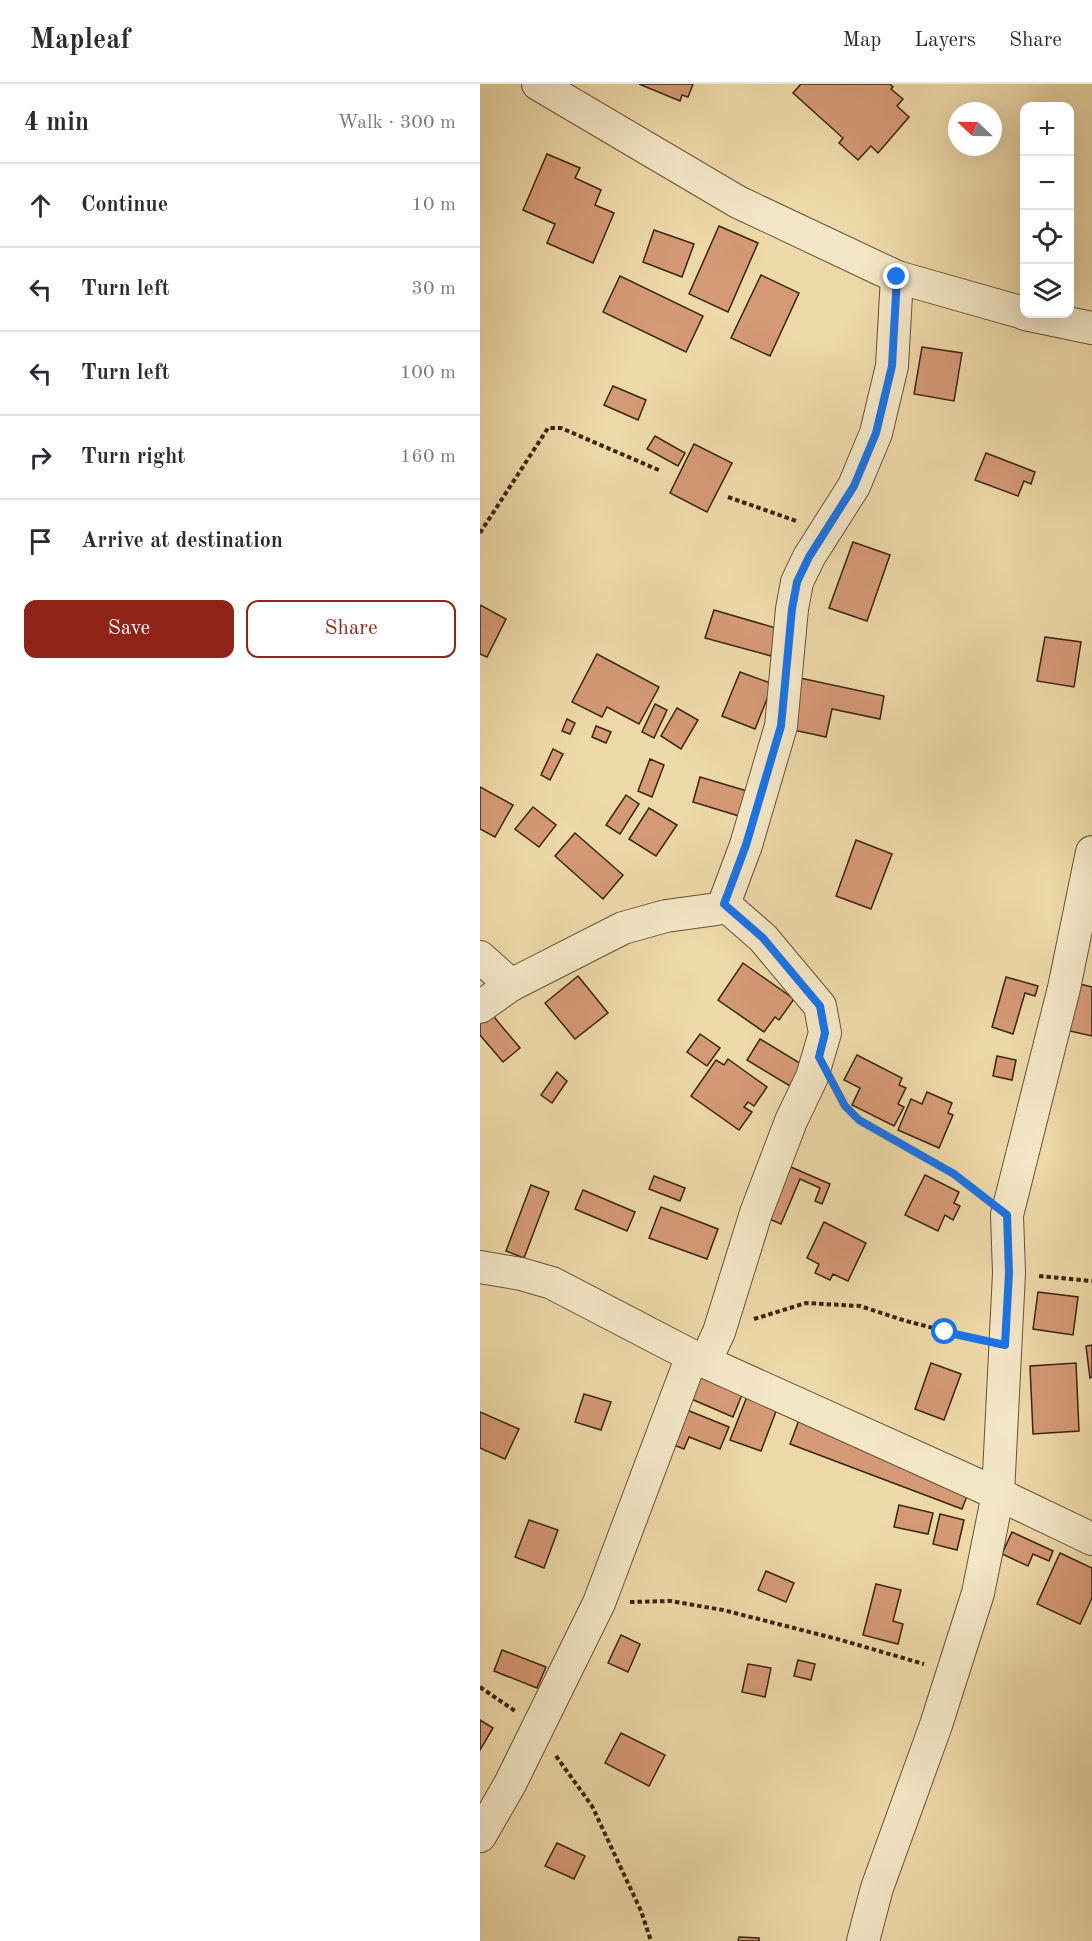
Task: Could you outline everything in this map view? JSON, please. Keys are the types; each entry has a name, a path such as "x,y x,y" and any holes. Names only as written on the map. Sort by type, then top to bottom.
{"street":[{"path":"538,84 738,202 897,277 1020,312"},
{"path":"480,1007 511,985 623,928 666,916 717,909 724,904 746,845 781,726 792,609 797,582 809,557 854,486 876,433 892,366 897,277"},
{"path":"1047,318 1092,328"},
{"path":"863,1941 877,1888 936,1725 978,1593 998,1494 1009,1273 1007,1215 1064,988 1092,854"},
{"path":"480,1836 510,1784 599,1603 698,1359 720,1332 756,1213 791,1121 819,1057 825,1033 820,1006 763,938 724,904"},
{"path":"480,957 511,985"},
{"path":"480,1267 521,1274 552,1283 698,1359 998,1494 1092,1539"}],"path":[{"path":"480,533 548,428 561,428 661,471"},
{"path":"728,497 825,531"},
{"path":"819,1057 845,1106 859,1120 954,1174 1007,1215"},
{"path":"1009,1273 1092,1281"},
{"path":"720,1332 758,1317 806,1303 829,1304 860,1306 945,1332 1005,1345"},
{"path":"599,1603 670,1601 723,1610 841,1640 953,1673"},
{"path":"480,1687 517,1713 537,1731 592,1806 641,1911 651,1941"}],"building":[{"path":"639,84 693,84 688,97 682,95 680,101"},
{"path":"801,84 890,84 893,87 891,89 903,99 897,106 909,117 878,153 871,146 858,160 839,143 843,138 793,93"},
{"path":"547,154 580,168 575,178 601,190 595,205 614,213 593,263 547,243 555,224 523,210"},
{"path":"719,226 758,243 728,312 689,294"},
{"path":"654,230 694,244 682,277 643,262"},
{"path":"761,275 799,293 770,356 731,338"},
{"path":"620,276 703,316 686,352 603,312"},
{"path":"922,347 962,353 954,401 914,394"},
{"path":"613,386 646,400 638,420 604,405"},
{"path":"655,436 685,453 678,466 647,449"},
{"path":"694,444 732,463 707,512 670,493"},
{"path":"986,453 1035,472 1031,484 1024,481 1018,496 975,480"},
{"path":"853,542 890,555 867,621 829,608"},
{"path":"480,605 506,619 487,657 480,654"},
{"path":"714,610 779,629 771,656 705,638"},
{"path":"1045,637 1081,642 1074,687 1037,681"},
{"path":"597,654 659,687 639,724 607,707 602,717 572,702"},
{"path":"740,672 773,684 755,729 722,716"},
{"path":"800,678 884,696 880,719 832,709 826,737 789,729"},
{"path":"655,704 667,710 654,738 642,732"},
{"path":"677,708 698,720 681,749 661,736"},
{"path":"567,719 575,723 570,734 562,731"},
{"path":"596,726 611,732 606,743 592,737"},
{"path":"553,749 563,754 550,780 541,775"},
{"path":"650,759 664,765 652,797 638,791"},
{"path":"700,777 747,791 739,816 693,802"},
{"path":"480,787 513,805 495,837 480,829"},
{"path":"626,795 639,804 620,834 606,825"},
{"path":"533,807 556,825 539,847 515,829"},
{"path":"649,808 677,825 656,856 629,839"},
{"path":"575,833 623,875 603,899 555,856"},
{"path":"856,840 892,854 871,909 836,896"},
{"path":"743,963 794,999 779,1020 775,1017 764,1032 718,1000"},
{"path":"578,976 608,1013 575,1039 545,1003"},
{"path":"1006,977 1038,986 1035,996 1025,993 1013,1034 992,1027"},
{"path":"1072,982 1092,987 1092,1036 1061,1029"},
{"path":"489,1011 520,1048 503,1062 480,1035 480,1019"},
{"path":"700,1034 720,1048 707,1066 687,1052"},
{"path":"760,1039 803,1065 790,1086 747,1060"},
{"path":"857,1055 902,1078 899,1085 906,1088 898,1104 904,1107 894,1126 852,1105 860,1088 844,1080"},
{"path":"997,1056 1016,1060 1012,1080 993,1076"},
{"path":"728,1059 767,1087 754,1106 748,1102 744,1107 752,1112 739,1130 691,1096 716,1060 724,1065"},
{"path":"557,1072 567,1081 552,1103 541,1095"},
{"path":"927,1092 952,1103 948,1113 953,1115 939,1148 898,1130 911,1099 922,1104"},
{"path":"784,1164 830,1184 822,1204 815,1201 820,1188 800,1179 781,1224 762,1216"},
{"path":"925,1175 959,1192 954,1203 960,1206 953,1220 945,1215 938,1231 905,1215"},
{"path":"654,1176 685,1188 680,1201 649,1189"},
{"path":"531,1185 549,1192 524,1258 506,1251"},
{"path":"583,1190 635,1212 627,1231 575,1209"},
{"path":"661,1207 718,1229 707,1259 649,1238"},
{"path":"824,1222 866,1243 848,1281 833,1274 830,1280 815,1273 819,1264 807,1258"},
{"path":"1038,1292 1078,1297 1073,1335 1033,1329"},
{"path":"1092,1345 1092,1377 1090,1378 1086,1346"},
{"path":"931,1363 961,1374 944,1420 915,1409"},
{"path":"1076,1363 1079,1431 1033,1434 1030,1366"},
{"path":"693,1370 743,1392 733,1417 682,1395"},
{"path":"584,1394 611,1402 601,1430 575,1422"},
{"path":"748,1394 778,1406 761,1451 730,1440"},
{"path":"677,1406 729,1427 720,1449 689,1437 684,1449 664,1441"},
{"path":"480,1412 519,1429 505,1459 480,1448"},
{"path":"799,1420 971,1486 962,1509 790,1444"},
{"path":"899,1505 933,1513 928,1534 894,1527"},
{"path":"940,1514 964,1520 957,1550 933,1544"},
{"path":"529,1520 558,1530 544,1568 515,1557"},
{"path":"1012,1532 1053,1551 1049,1561 1033,1554 1028,1566 1002,1554"},
{"path":"1060,1553 1092,1568 1092,1598 1080,1624 1037,1604"},
{"path":"766,1571 794,1583 786,1602 758,1590"},
{"path":"876,1584 901,1590 893,1621 903,1624 898,1644 863,1635"},
{"path":"621,1635 640,1644 628,1672 608,1663"},
{"path":"502,1650 546,1667 537,1688 494,1671"},
{"path":"798,1660 815,1664 811,1680 794,1676"},
{"path":"748,1664 771,1668 765,1697 742,1692"},
{"path":"480,1720 493,1728 480,1750"},
{"path":"621,1733 665,1755 649,1786 605,1763"},
{"path":"557,1843 585,1856 574,1879 545,1866"},
{"path":"739,1937 759,1938 759,1941 738,1941"}],"route":[{"path":"897,277 892,366 876,433 854,486 809,557 797,582 792,609 781,726 746,845 724,904 763,938 820,1006 825,1033 819,1057 845,1106 859,1120 954,1174 1007,1215 1009,1273 1005,1345 945,1332"}]}
